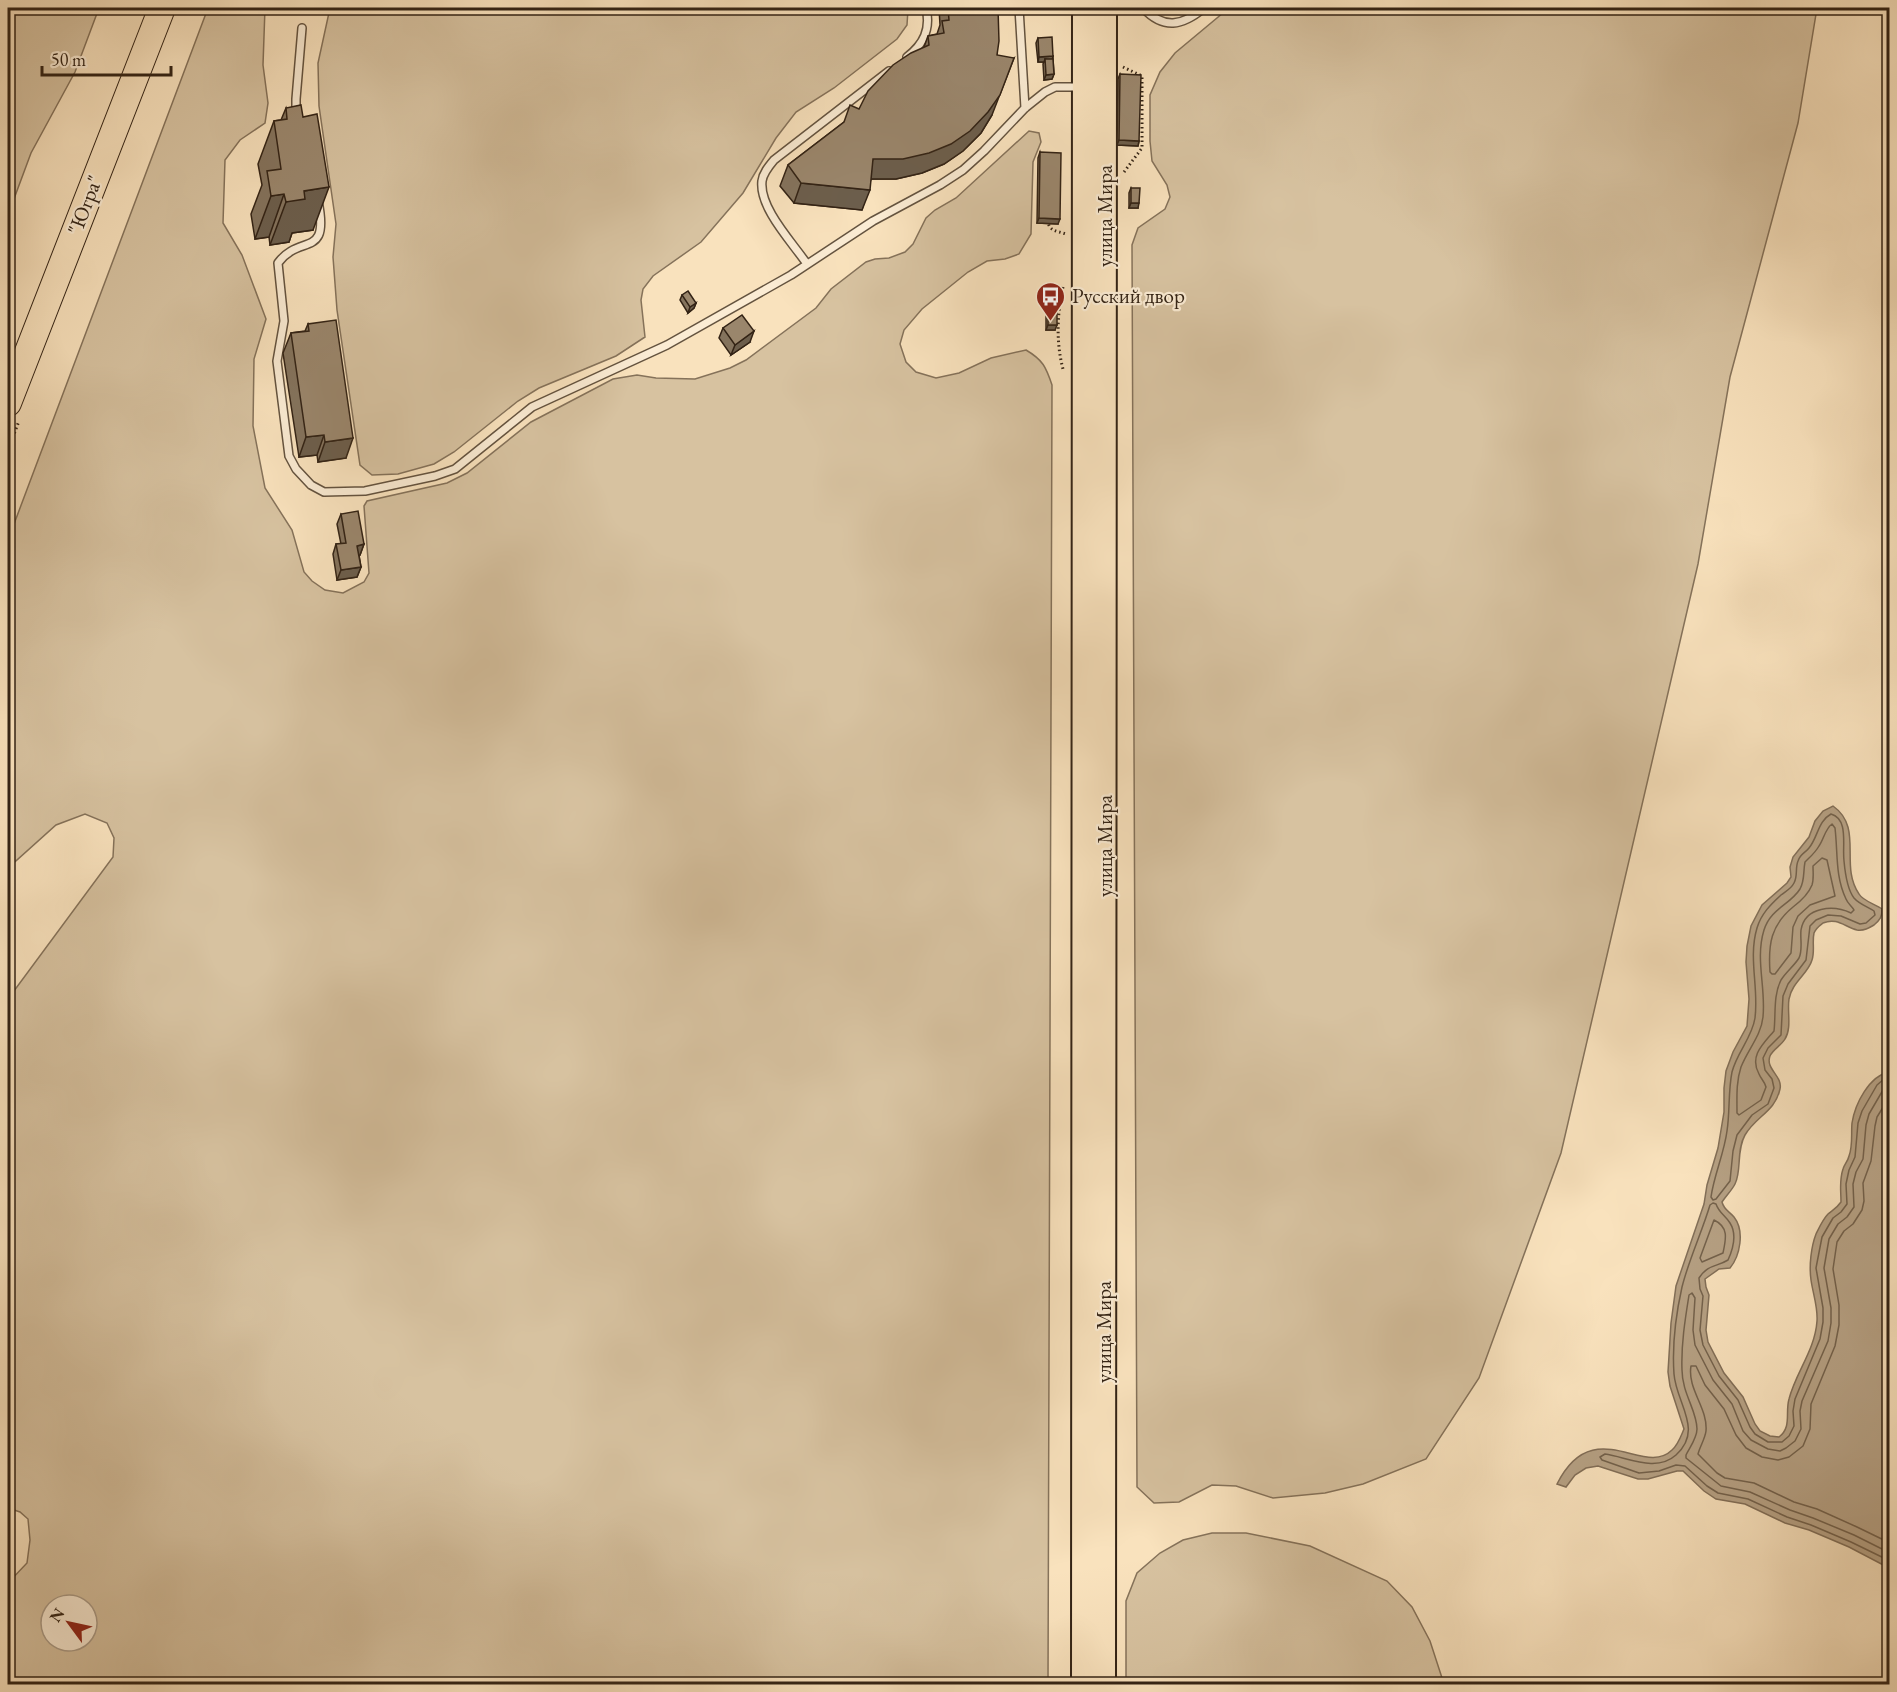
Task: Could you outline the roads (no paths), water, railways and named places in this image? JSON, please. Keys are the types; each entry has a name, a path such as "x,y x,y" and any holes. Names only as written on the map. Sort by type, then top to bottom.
{"highway":[{"name":"\"Югра\"","path":"8,403 162,8"}],"main road":[{"name":"улица Мира","path":"1084,8 1094,87 1104,1684"},
{"name":"улица Мира","path":"1083,1684 1094,87 1105,8"}],"lane":[{"path":"903,60 921,45 926,35 928,24 926,8"},
{"path":"1018,8 1025,108"},
{"path":"1143,8 1152,17 1165,23 1179,23 1204,8"},
{"path":"300,127 296,99 302,28"},
{"path":"807,264 767,207 762,179 774,160 894,67"},
{"path":"318,197 322,218 321,231 315,242 284,254 278,263 284,321 277,361 289,456 296,469 311,485 324,492 364,491 435,476 455,469 532,406 667,345 807,264 873,221 963,170 1025,108 1050,89 1094,87"}],"water":[{"path":"1833,806 1842,815 1850,836 1853,883 1866,901 1882,909 1882,914 1876,923 1864,930 1828,921 1817,928 1814,933 1812,960 1793,988 1789,999 1787,1035 1770,1056 1770,1065 1780,1084 1778,1097 1770,1109 1754,1123 1745,1135 1742,1141 1737,1179 1722,1202 1737,1223 1740,1243 1730,1268 1719,1269 1705,1279 1709,1295 1706,1330 1708,1342 1724,1373 1743,1397 1755,1424 1760,1431 1779,1437 1787,1424 1789,1399 1816,1332 1817,1311 1810,1269 1814,1239 1824,1218 1841,1202 1841,1178 1850,1152 1852,1123 1856,1108 1869,1085 1889,1072 1889,1568 1849,1547 1809,1530 1785,1523 1745,1504 1716,1499 1683,1471 1638,1479 1598,1466 1586,1468 1575,1475 1566,1487 1557,1484 1571,1463 1586,1452 1602,1449 1660,1457 1674,1448 1684,1429 1670,1386 1668,1372 1671,1323 1676,1286 1704,1204 1718,1148 1724,1112 1726,1071 1747,1026 1749,999 1746,962 1751,926 1762,905 1791,877 1790,867 1793,857 1809,837 1815,821 1823,811"}],"place":[{"name":"Русский двор","path":"1051,322"}]}
